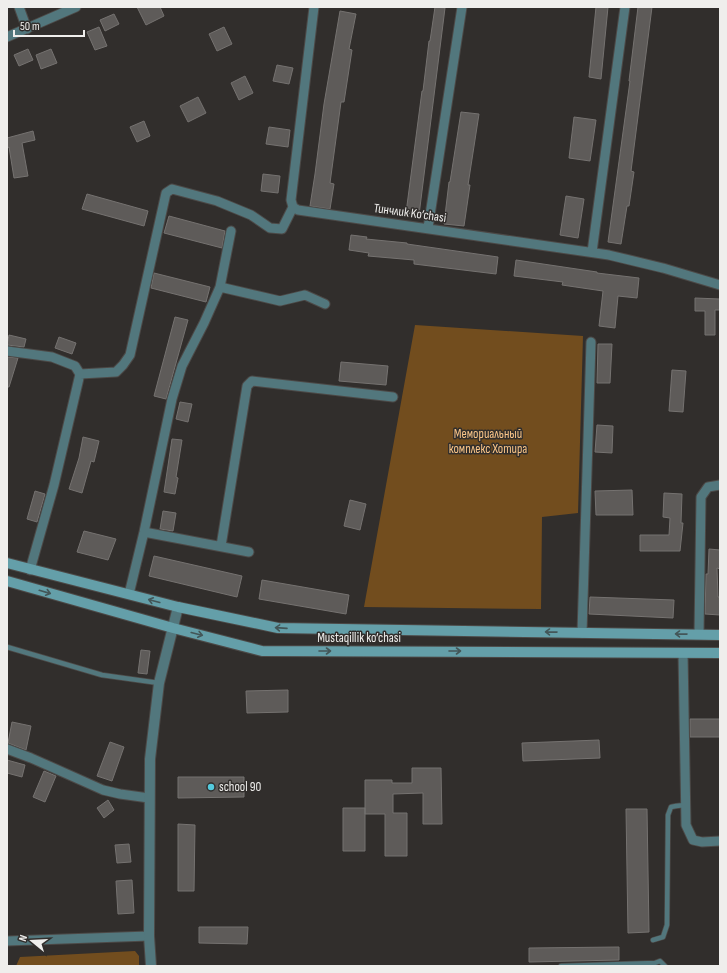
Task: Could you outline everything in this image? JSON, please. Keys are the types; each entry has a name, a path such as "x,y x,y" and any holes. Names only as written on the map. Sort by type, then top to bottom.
{"main road":[{"name":"Mustaqillik ko’chasi","path":"7,563 178,607 278,628 720,635"},
{"name":"Mustaqillik ko’chasi","path":"7,581 173,628 262,651 720,653"}],"street":[{"path":"19,7 27,29"},
{"path":"7,37 76,7"},
{"path":"80,374 116,372 123,366 130,354 166,193 172,189 217,201 251,215 270,228 282,229 293,207 291,200 314,7"},
{"path":"428,228 462,7"},
{"path":"592,252 625,7"},
{"name":"Тинчлик Ko’chasi","path":"293,207 298,210 609,255 663,268 720,285"},
{"path":"129,594 144,532 172,399 182,366 204,323 220,286 231,231"},
{"path":"220,286 280,301 305,295 325,304"},
{"path":"582,633 591,342"},
{"path":"7,350 52,357 75,366 80,374 54,485 30,570"},
{"path":"221,546 247,386 252,381 393,398"},
{"path":"699,634 701,497 708,487 720,485"},
{"path":"144,532 249,552"},
{"path":"151,966 149,936 150,759 159,683 178,607"},
{"path":"683,652 686,825 693,840 702,842 720,841"},
{"path":"7,749 104,790 149,798"},
{"path":"7,942 149,936"}],"lane":[{"path":"7,647 102,674 159,683"},
{"path":"653,940 663,937 667,925 668,815 671,808 685,805"},
{"path":"561,966 655,964 660,962 665,966"}],"green space":[{"name":"Мемориальный комплекс Хотира","path":"415,325 583,336 578,513 542,517 541,609 364,607"},
{"path":"135,951 139,956 139,966 16,966 20,957"}],"building":[{"path":"137,7 160,7 164,16 146,25"},
{"path":"435,7 445,8 419,215 406,213 429,41"},
{"path":"596,7 608,7 601,79 589,77"},
{"path":"638,7 652,7 631,171 634,172 621,244 608,242 630,81"},
{"path":"340,11 356,14 349,49 352,50 344,102 341,102 330,183 334,184 330,209 310,206 324,104"},
{"path":"114,14 119,24 105,31 100,20"},
{"path":"99,27 107,46 95,50 87,32"},
{"path":"224,27 232,44 217,51 209,34"},
{"path":"28,49 33,60 19,66 14,55"},
{"path":"51,49 57,63 41,69 36,55"},
{"path":"277,65 293,68 289,84 273,81"},
{"path":"245,76 253,93 239,100 231,83"},
{"path":"198,97 206,113 188,122 180,106"},
{"path":"461,112 479,114 468,185 470,185 464,226 444,224 449,182"},
{"path":"574,117 596,120 590,161 569,158"},
{"path":"144,121 150,136 137,142 130,127"},
{"path":"269,127 290,130 288,147 266,144"},
{"path":"33,131 35,140 22,143 28,176 14,178 9,147 7,148 7,138"},
{"path":"263,174 280,176 278,193 261,191"},
{"path":"87,194 148,211 144,226 82,209"},
{"path":"566,196 584,199 578,238 560,235"},
{"path":"169,216 225,231 222,248 164,233"},
{"path":"351,235 367,237 366,239 407,243 498,257 496,274 414,264 414,260 368,256 369,253 349,250"},
{"path":"516,260 639,278 637,298 618,296 615,328 599,326 603,291 562,285 563,282 514,276"},
{"path":"154,273 210,287 206,302 151,288"},
{"path":"695,298 720,299 720,310 715,310 715,335 705,335 705,311 695,311"},
{"path":"175,317 188,320 166,399 154,396"},
{"path":"9,335 26,339 24,347 7,345"},
{"path":"59,337 76,343 72,354 55,348"},
{"path":"598,344 612,344 610,383 597,383"},
{"path":"7,357 18,358 9,387 7,387"},
{"path":"341,362 388,366 386,385 339,381"},
{"path":"672,370 686,371 683,412 669,411"},
{"path":"180,402 192,404 188,422 176,419"},
{"path":"597,425 613,426 612,453 595,452"},
{"path":"83,437 99,441 94,462 91,461 82,493 69,489 79,458"},
{"path":"172,439 182,440 175,494 164,492"},
{"path":"632,490 633,515 596,515 595,491"},
{"path":"35,491 45,494 37,522 27,519"},
{"path":"664,493 682,494 681,523 683,523 680,551 640,551 640,535 669,535 670,518 663,517"},
{"path":"350,500 366,504 360,530 344,526"},
{"path":"163,511 176,513 173,531 160,529"},
{"path":"84,531 116,539 108,560 77,552"},
{"path":"709,549 720,550 720,569 717,568 720,615 705,614 706,574 708,574"},
{"path":"154,556 242,576 237,597 149,576"},
{"path":"262,580 349,595 346,614 259,599"},
{"path":"590,597 674,600 673,618 589,614"},
{"path":"141,650 150,651 147,674 138,673"},
{"path":"288,690 288,712 247,713 246,691"},
{"path":"690,719 720,719 720,737 690,737"},
{"path":"12,722 31,726 26,750 8,743"},
{"path":"599,740 600,758 523,761 522,743"},
{"path":"110,742 124,747 112,781 97,776"},
{"path":"7,760 25,765 22,777 7,773"},
{"path":"412,768 441,768 442,824 423,824 423,793 393,794 393,813 407,813 407,856 385,856 385,814 365,814 365,780 392,780 392,783 412,783"},
{"path":"44,771 56,776 45,802 33,797"},
{"name":"school 90","path":"178,777 244,777 244,797 178,798"},
{"path":"108,800 114,810 104,818 97,808"},
{"path":"343,808 365,808 365,851 343,851"},
{"path":"626,809 647,809 649,932 628,933"},
{"name":"school 90","path":"178,824 195,825 194,891 178,891"},
{"path":"129,844 131,862 117,863 115,845"},
{"path":"132,880 134,913 118,914 116,881"},
{"path":"199,927 248,927 247,944 199,943"},
{"path":"619,947 619,960 529,962 529,948"}],"place":[{"name":"school 90","path":"211,787"}]}
